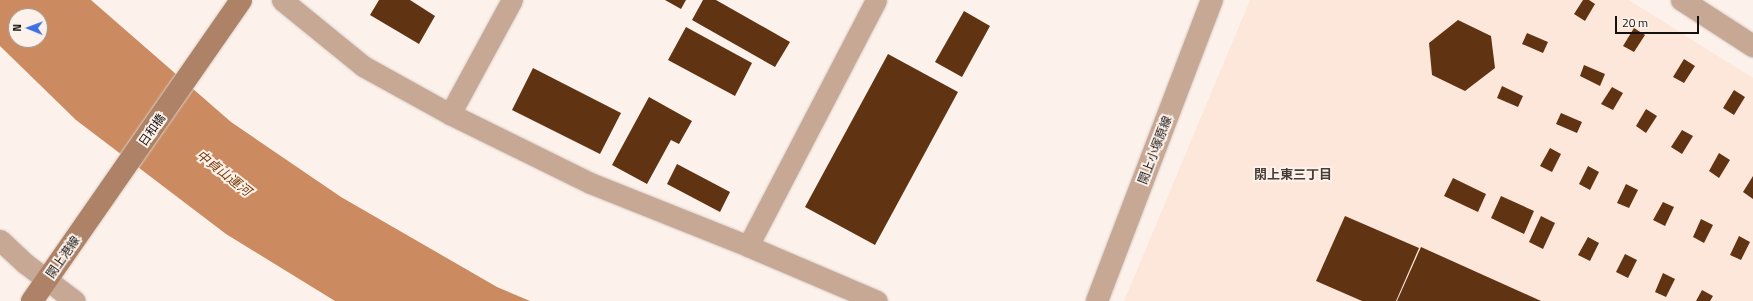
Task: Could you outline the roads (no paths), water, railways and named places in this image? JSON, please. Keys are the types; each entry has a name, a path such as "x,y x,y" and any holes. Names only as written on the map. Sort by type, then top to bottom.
{"main road":[{"name":"日和橋","path":"94,214 241,0"},
{"name":"閖上港線","path":"32,301 94,214"}],"street":[{"path":"282,0 363,66 450,114 590,183 748,246 877,301"},
{"path":"450,114 512,0"},
{"path":"748,246 876,0"},
{"name":"閖上小塚原線","path":"1098,301 1212,0"},
{"path":"1682,0 1753,46"},
{"path":"0,240 26,264 48,279 75,301"}],"water":[{"name":"中貞山運河","path":"0,0 91,0 231,122 341,197 497,287 530,301 335,301 226,234 76,120 0,46"}],"district":[{"name":"閖上東三丁目","path":"1293,174"}]}
